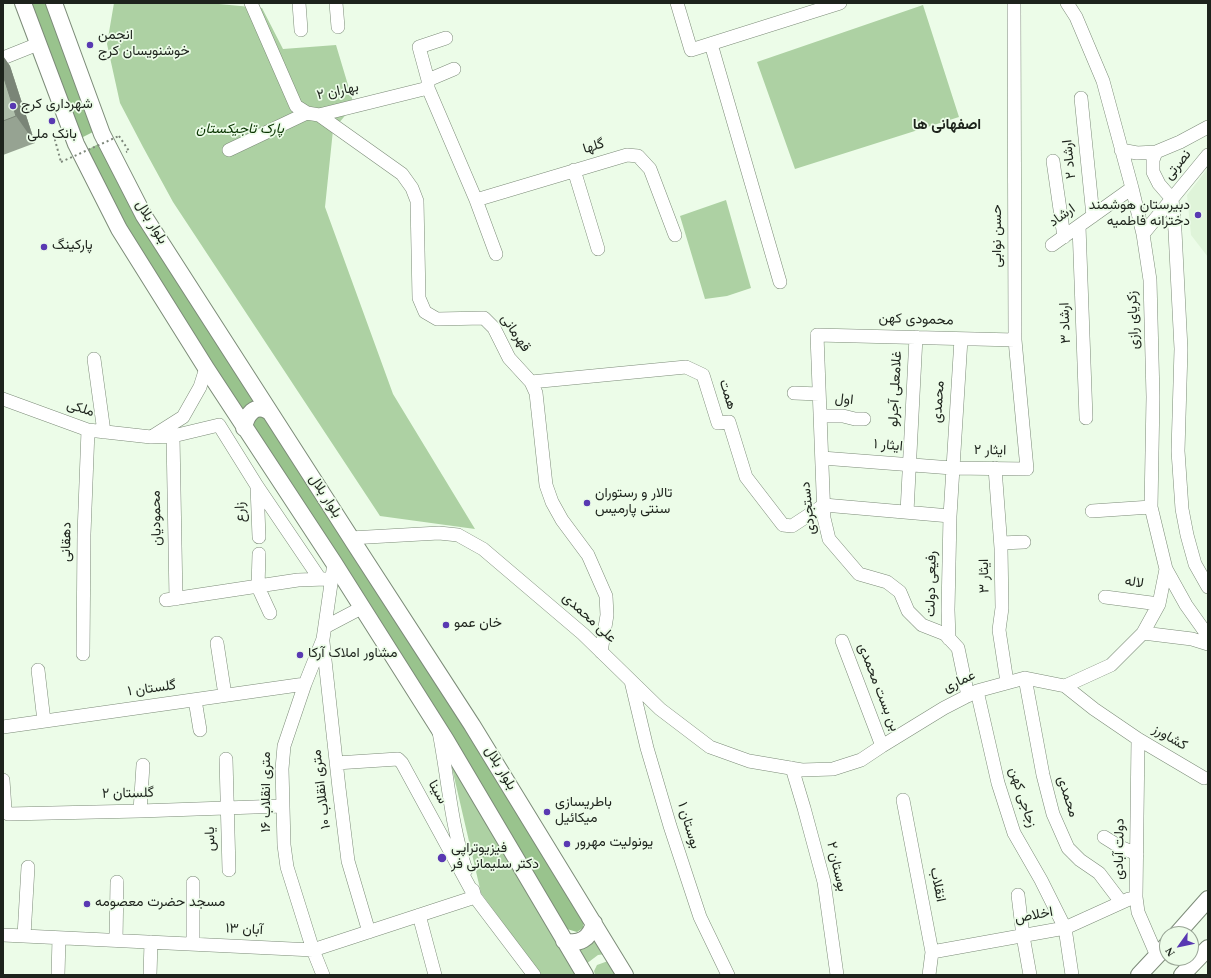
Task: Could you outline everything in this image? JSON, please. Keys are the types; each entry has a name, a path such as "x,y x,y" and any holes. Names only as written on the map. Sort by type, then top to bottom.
{"main road":[{"name":"بلوار بلال","path":"23,3 76,144 119,229 244,428 362,607 438,728 585,975"},
{"name":"بلوار بلال","path":"54,3 102,134 144,216 268,411 472,724 594,923 624,975"},
{"path":"244,428 246,418 253,411 258,408 264,408 268,411"},
{"path":"1184,926 1208,899"},
{"path":"564,941 572,943 580,942 587,938 592,931 594,923"},
{"path":"1182,975 1208,948"},
{"path":"1139,975 1159,953"}],"street":[{"name":"بهاران ۲","path":"251,3 296,106 313,114 428,84 454,69"},
{"path":"299,3 301,30"},
{"path":"336,3 338,26"},
{"path":"677,3 691,50 809,8 840,3"},
{"name":"حسن نوابی","path":"1014,3 1014,340 1027,469"},
{"name":"زکریای رازی","path":"1067,3 1076,17 1102,81 1132,188 1143,234 1151,296 1153,397 1151,507 1166,569 1186,605 1208,636"},
{"path":"446,38 420,47 428,84 476,200 496,254"},
{"path":"3,58 38,44"},
{"path":"711,44 780,282"},
{"name":"ارشاد ۲","path":"1081,98 1093,216"},
{"path":"229,150 313,114"},
{"name":"قهرمانی","path":"313,114 347,134 402,174 412,188 417,202 419,298 425,312 437,319 484,318 494,328 509,358 531,382 536,393 546,485 552,502 562,520 588,556 606,596 607,615 601,652"},
{"name":"نصرتی","path":"1121,150 1137,153 1156,152 1208,127"},
{"path":"1156,152 1153,160 1153,172 1158,184 1172,198 1180,349 1178,451 1182,509 1195,564 1208,587"},
{"name":"گلها","path":"476,200 627,155 638,156 650,169 675,235"},
{"name":"نصرتی","path":"1143,234 1208,155"},
{"name":"ارشاد ۲","path":"1053,161 1064,237"},
{"path":"574,170 598,249"},
{"name":"ارشاد","path":"1052,245 1132,188"},
{"name":"ارشاد ۳","path":"1079,226 1086,418"},
{"name":"محمودی کهن","path":"817,335 1014,340"},
{"name":"دستجردی","path":"817,335 824,518 829,539 859,574 887,582 900,592 908,611 922,625 945,634 949,639"},
{"name":"غلامعلی آجرلو","path":"907,512 916,337"},
{"name":"محمدی","path":"952,468 960,338"},
{"path":"94,359 104,432"},
{"name":"همت","path":"531,382 686,366 703,375 718,423 729,422 746,477 783,525 792,526 824,505"},
{"path":"151,437 183,417 200,387 206,368"},
{"path":"794,393 819,394"},
{"name":"ملکی","path":"3,399 88,430 104,432 151,437 173,436 219,425 257,486"},
{"name":"اول","path":"820,416 843,416 855,419 864,419"},
{"name":"دهقانی","path":"83,654 84,534 88,430"},
{"name":"محمودیان","path":"173,436 171,600 298,580 326,579"},
{"name":"۱ ایثار","path":"822,458 952,468"},
{"name":"ایثار ۲","path":"952,468 1027,469"},
{"name":"رفیعی دولت","path":"949,639 948,610 952,468"},
{"name":"ایثار ۳","path":"994,468 1001,543 1002,608 999,630 1007,682"},
{"path":"257,486 326,579"},
{"name":"زارع","path":"257,486 259,537"},
{"path":"824,505 950,516"},
{"path":"1092,511 1151,507"},
{"name":"علی محمدی","path":"350,538 439,533 458,535 483,549 583,634 660,709 710,747 749,761 792,768"},
{"path":"1001,543 1024,542"},
{"path":"259,554 258,587 270,613"},
{"name":"۱۶ متری انقلاب","path":"323,975 313,950 287,867 282,806 282,769 284,746 324,633 326,579 334,564"},
{"path":"1065,686 1111,664 1143,633 1159,604 1166,569"},
{"name":"لاله","path":"1105,596 1159,604"},
{"path":"324,633 362,607"},
{"name":"۱۰ متری انقلاب","path":"324,633 336,763 348,861 369,932"},
{"path":"1143,633 1192,639 1208,644"},
{"path":"949,639 958,648 973,694"},
{"name":"بن بست محمدی","path":"842,641 882,746"},
{"path":"217,643 225,696"},
{"path":"38,670 44,721"},
{"name":"محمدی","path":"1026,678 1043,775 1053,814 1068,848 1080,860 1099,874 1121,902"},
{"name":"عماری","path":"792,768 802,770 833,769 861,760 944,708 973,694 1007,682 1026,678 1065,686 1094,709 1138,739"},
{"name":"بوستان ۱","path":"631,681 647,748 692,894 700,917 728,975"},
{"name":"گلستان ۱","path":"3,727 306,684"},
{"name":"زجاجی کهن","path":"973,694 998,783 1014,833 1041,880 1065,928"},
{"path":"195,700 200,730"},
{"path":"438,728 446,768 453,821 475,897 534,975"},
{"name":"کشاورز","path":"1138,739 1204,778"},
{"name":"دولت آبادی","path":"1138,739 1136,896 1138,912 1159,945"},
{"name":"یاس","path":"226,759 229,870"},
{"name":"سینا","path":"336,763 398,759 402,763 475,897"},
{"path":"140,811 142,765"},
{"name":"بوستان ۲","path":"792,768 824,882 837,975"},
{"name":"گلستان ۲","path":"3,780 5,809 8,814 282,806"},
{"name":"انقلاب","path":"903,800 932,952 929,975"},
{"path":"1104,837 1137,854"},
{"path":"24,936 28,867"},
{"path":"116,941 117,882"},
{"path":"193,883 193,944"},
{"path":"1018,896 1022,936 1030,975"},
{"name":"اخلاص","path":"932,952 1065,928 1136,896"},
{"name":"۱۳ آبان","path":"3,935 313,950 475,897"},
{"path":"419,915 435,975"},
{"path":"1065,928 1072,975"},
{"path":"58,975 59,938"},
{"path":"150,975 151,942"}],"path":[{"path":"55,140 61,162 120,136 129,151"}],"shaded area":[{"name":"دبیرستان هوشمند دخترانه فاطمیه","path":"1208,168 1208,257 1191,235 1187,195"}],"green space":[{"path":"30,3 46,3 95,131 81,138"},
{"name":"پارک تاجیکستان","path":"114,3 208,3 262,8 283,49 336,45 354,105 333,130 325,207 393,394 475,529 380,516 173,202 120,103 107,44"},
{"path":"923,5 959,117 795,169 757,62"},
{"path":"102,142 584,920 583,928 577,932 567,929 436,715 124,225 87,150"},
{"path":"726,200 751,288 727,296 705,299 680,216"},
{"path":"449,755 581,975 541,975 481,893"},
{"path":"593,934 606,954 598,955 586,964 576,947"},
{"path":"608,961 618,975 595,975 594,971 597,965"}],"building":[{"path":"3,75 16,116 3,121"}],"place":[{"name":"انجمن خوشنویسان کرج","path":"90,45"},
{"name":"شهرداری کرج","path":"13,106"},
{"name":"بانک ملی","path":"52,121"},
{"name":"دبیرستان هوشمند دخترانه فاطمیه","path":"1198,215"},
{"name":"پارکینگ","path":"44,247"},
{"name":"تالار و رستوران سنتی پارمیس","path":"587,503"},
{"name":"خان عمو","path":"446,625"},
{"name":"مشاور املاک آرکا","path":"300,655"},
{"name":"باطریسازی میکائیل","path":"547,812"},
{"name":"یونولیت مهرور","path":"567,844"},
{"name":"فیزیوتراپی دکتر سلیمانی فر","path":"442,858"},
{"name":"مسجد حضرت معصومه","path":"87,904"}],"district":[{"name":"اصفهانی ها","path":"947,127"}]}
